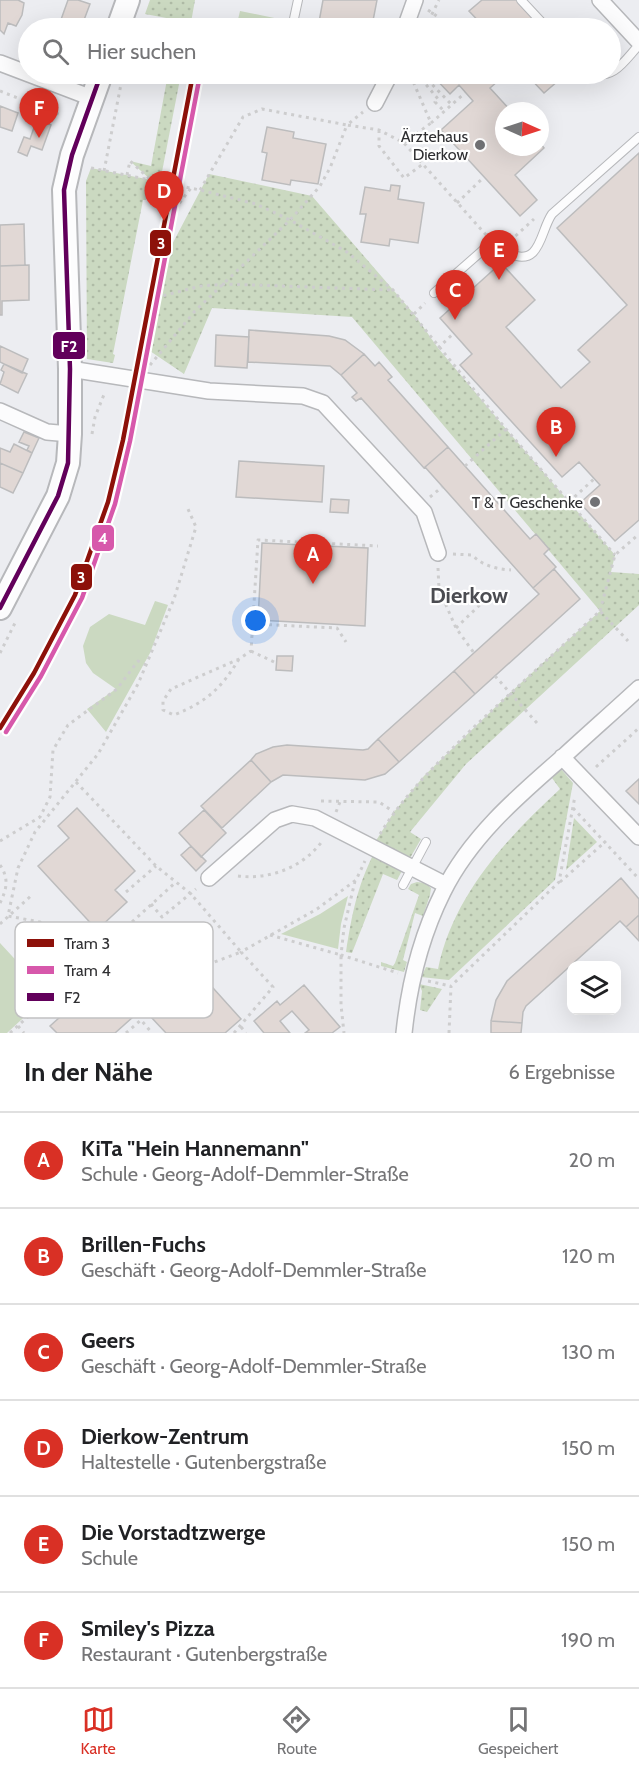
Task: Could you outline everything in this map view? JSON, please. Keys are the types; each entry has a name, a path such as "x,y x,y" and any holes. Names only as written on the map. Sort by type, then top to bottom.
{"street":[{"path":"122,18 128,0"},
{"path":"409,18 416,0"},
{"path":"600,0 616,18"},
{"path":"621,24 639,44"},
{"path":"0,63 18,70"},
{"path":"55,84 92,98"},
{"path":"0,608 58,496 68,463 70,369 64,190 65,178 97,84"},
{"path":"375,103 385,84"},
{"path":"70,369 209,391 303,396 323,403 424,512 438,553"},
{"path":"0,411 47,432 70,434"},
{"path":"404,1033 423,940 446,885 486,829 509,805 639,688"},
{"path":"562,757 639,837"},
{"path":"214,874 275,820 284,816 304,815 446,885"}],"lane":[{"path":"294,18 298,0"},
{"path":"521,0 538,18"},
{"path":"621,63 639,44"},
{"path":"434,293 483,250 493,246 510,254 521,256 531,254 540,244 547,221 552,214 639,137"},
{"path":"403,885 426,842"}],"path":[{"path":"430,18 439,0"},
{"path":"104,171 121,84"},
{"path":"414,84 431,123"},
{"path":"426,84 438,99 435,102 444,111"},
{"path":"431,84 451,104"},
{"path":"0,91 61,115"},
{"path":"404,142 431,123 465,93"},
{"path":"138,380 195,311 226,284 290,220 320,186 330,168 346,125 375,103"},
{"path":"200,190 243,117 262,109 379,130 404,142 486,234 493,246"},
{"path":"379,130 379,146 404,178 423,164"},
{"path":"127,175 130,161 152,181"},
{"path":"65,178 86,181 91,168 256,204 347,252 393,290 414,314 438,348 615,555"},
{"path":"457,203 484,177"},
{"path":"146,200 152,181"},
{"path":"176,209 191,188"},
{"path":"138,380 158,297 201,285 226,284 393,290"},
{"path":"414,314 434,293"},
{"path":"438,348 454,333"},
{"path":"465,466 506,429"},
{"path":"569,502 594,479"},
{"path":"8,916 18,868 35,832 98,754 147,665 174,599 196,527 188,509"},
{"path":"344,1033 341,1005 341,954 346,920 356,880 372,848 394,812 424,776 600,611 615,555 639,534"},
{"path":"239,659 226,679 199,704 174,715 163,710 163,701 171,689 239,659 251,651 258,540 378,546"},
{"path":"474,653 456,628 439,589 438,553 472,555 480,562 497,569 512,570"},
{"path":"456,628 493,592"},
{"path":"600,611 628,641"},
{"path":"254,624 337,628 346,642"},
{"path":"251,651 274,662"},
{"path":"0,841 40,817 50,797 53,750 68,725 117,689 138,661 147,665"},
{"path":"495,676 537,723"},
{"path":"559,882 577,786 639,728"},
{"path":"76,782 156,866 191,894 273,987 234,1033"},
{"path":"320,801 379,802 394,812"},
{"path":"151,904 162,917 214,874 264,876 299,864 314,853 323,841 340,802"},
{"path":"573,808 639,879"},
{"path":"40,817 45,822"},
{"path":"448,1033 451,986 559,882 606,842"},
{"path":"0,865 6,874 6,889 0,903"},
{"path":"126,892 156,866"},
{"path":"213,963 241,952 317,909 356,880"},
{"path":"131,922 176,882"},
{"path":"6,889 13,891"},
{"path":"0,924 33,894"},
{"path":"8,916 40,922"},
{"path":"268,935 341,954"},
{"path":"372,969 374,962"},
{"path":"10,1033 27,1018"},
{"path":"126,1033 141,1020 152,1033"},
{"path":"18,1026 24,1033"},
{"path":"241,1027 246,1033"}],"green space":[{"path":"150,0 195,0 192,18 166,18 145,14"},
{"path":"240,11 274,18 238,18"},
{"path":"166,84 179,84 160,182 152,181 146,200 143,200 113,363 87,359 86,181 91,168 151,180 130,161 151,166"},
{"path":"209,174 312,196 414,314 438,348 506,429 615,555 611,572 639,574 639,605 466,764 410,832 421,839 406,865 372,847 394,812 424,776 600,611 352,317 212,308 184,374 147,349 166,256"},
{"path":"155,601 168,605 150,653 106,732 87,709 116,689 93,673 86,663 83,646 90,627 109,614 145,625"},
{"path":"561,769 573,783 555,880 449,980 421,977 426,967 438,969 445,942 456,917 469,892 485,870 521,827 560,789 552,778"},
{"path":"574,818 597,842 566,870"},
{"path":"374,853 403,869 397,880 383,874 352,953 346,952 356,901 363,877"},
{"path":"425,883 431,888 430,895 423,916 415,913 403,960 407,962 404,972 381,966 381,962 393,966 395,963 419,895 408,889 411,884"},
{"path":"348,896 338,949 281,934 320,914"},
{"path":"0,943 15,959 15,1018 23,1018 7,1033 0,1033"},
{"path":"419,984 442,989 427,1012 420,1010 422,991"}],"building":[{"path":"0,0 18,0 24,3 22,15 18,18 16,26 8,23 4,34 0,30"},
{"path":"68,0 90,4 85,18 62,18"},
{"path":"323,0 377,0 374,18 320,18"},
{"path":"482,0 517,0 534,18 476,18 469,11"},
{"name":"Ärztehaus Dierkow","path":"440,84 495,84 490,88 503,102 495,102 495,156 535,156 515,175 537,200 520,216 441,130 473,101 459,85 450,94"},
{"path":"535,84 554,84 544,93"},
{"path":"0,106 18,113 12,131 0,127"},
{"path":"37,119 51,125 42,150 31,146 27,156 18,152 24,137 30,139"},
{"path":"267,127 294,132 293,138 326,144 318,184 291,180 290,185 262,180 267,153 262,152"},
{"path":"639,153 639,520 615,541 580,503 600,485 579,462 562,477 460,365 472,354 440,318 501,263 535,300 506,327 561,388 590,362 578,350 627,305 557,228"},
{"path":"391,185 400,186 398,199 424,203 418,243 390,239 389,246 361,242 366,214 360,214 365,187 390,191"},
{"path":"24,224 25,265 0,266 0,225"},
{"path":"29,265 29,300 2,301 2,315 0,315 0,266"},
{"path":"249,330 329,336 345,340 364,354 341,375 330,366 248,362"},
{"path":"216,335 249,337 247,368 215,366"},
{"path":"0,346 28,359 22,373 0,362"},
{"path":"364,354 375,366 379,362 392,377 388,380 448,447 424,468 361,398 356,401 352,397 357,393 341,375"},
{"path":"4,364 27,374 18,393 0,384"},
{"path":"24,432 39,438 32,453 27,450 29,446 19,442"},
{"path":"14,444 32,453 23,473 0,463 0,448 10,452"},
{"path":"448,447 530,539 536,534 549,549 544,554 556,567 533,588 425,467"},
{"path":"239,461 324,466 322,502 236,497"},
{"path":"0,463 23,473 13,493 0,487"},
{"path":"331,499 349,500 348,513 330,512"},
{"path":"262,543 368,548 365,626 258,620"},
{"path":"554,569 580,599 475,694 454,671 539,594 533,588"},
{"path":"277,656 293,656 292,671 276,670"},
{"path":"454,671 475,694 399,762 378,739"},
{"path":"378,739 399,762 385,774 365,780 283,775 271,782 251,760 256,754 273,747 287,745 363,750 368,749"},
{"path":"251,760 271,782 222,828 201,806"},
{"path":"639,779 639,804 626,791"},
{"path":"77,808 135,871 115,890 127,902 106,922 90,922 38,866 69,838 58,826"},
{"path":"204,810 226,833 201,857 179,833"},
{"path":"191,846 206,861 196,871 181,855"},
{"path":"621,878 639,899 639,915 626,927 620,921 576,961 567,961 567,969 526,1006 522,1023 491,1021 496,1000 507,981"},
{"path":"639,915 639,941 626,927"},
{"path":"304,985 340,1027 332,1033 305,1033 309,1030 292,1011 280,1021 290,1033 264,1033 254,1021 277,1001 280,1005"},
{"path":"213,988 241,1019 225,1033 166,1033 152,1018 213,1018"},
{"path":"59,1018 132,1018 115,1033 57,1033 50,1026"},
{"path":"491,1021 522,1023 521,1033 491,1033"}],"tram line":[{"name":"3","path":"0,728 34,673 75,595 108,502 123,440 191,84"},
{"name":"4","path":"6,732 41,676 82,598 115,504 130,441 198,84"}],"transit line":[{"name":"F2","path":"0,608 58,496 68,463 70,369 64,190 72,155 97,84"}],"place":[{"name":"Smiley's Pizza","path":"39,138"},
{"name":"Ärztehaus Dierkow","path":"480,145"},
{"name":"Dierkow-Zentrum","path":"164,221"},
{"name":"Die Vorstadtzwerge","path":"499,280"},
{"name":"Geers","path":"455,320"},
{"name":"Brillen-Fuchs","path":"556,457"},
{"name":"T & T Geschenke","path":"595,502"},
{"name":"KiTa \"Hein Hannemann\"","path":"313,584"}],"district":[{"name":"Dierkow","path":"469,595"}]}
